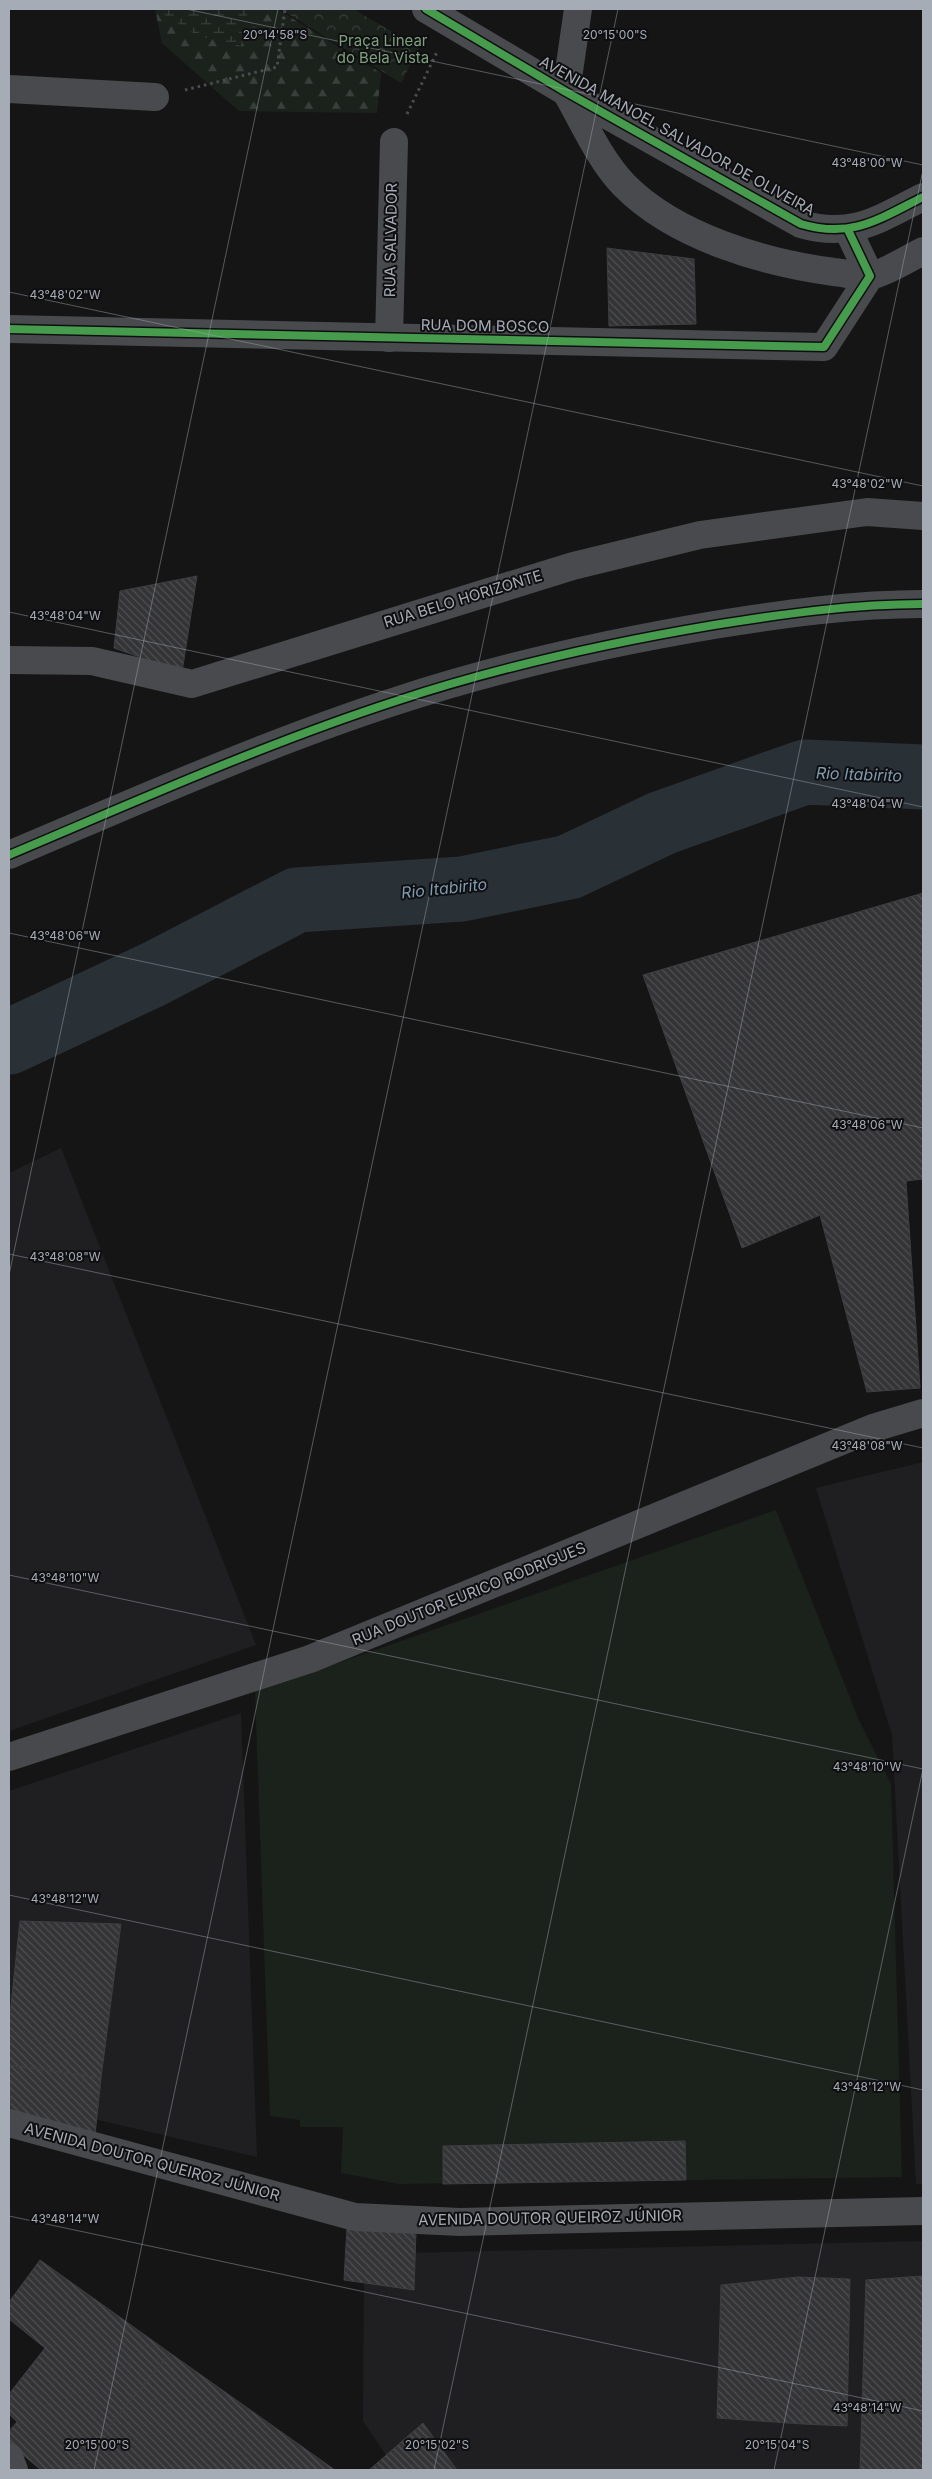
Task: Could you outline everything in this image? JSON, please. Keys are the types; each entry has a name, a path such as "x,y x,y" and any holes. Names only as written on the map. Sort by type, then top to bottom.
{"main road":[{"name":"RUA DOUTOR EURICO RODRIGUES","path":"9,1757 310,1659 873,1428 923,1413"},
{"name":"AVENIDA DOUTOR QUEIROZ JÚNIOR","path":"9,2124 355,2216 460,2222 923,2211"}],"street":[{"name":"AVENIDA MANOEL SALVADOR DE OLIVEIRA","path":"426,9 566,92 801,224 823,230 848,230 875,221 923,198"},
{"path":"566,92 578,9"},
{"path":"9,89 155,97"},
{"name":"AVENIDA MANOEL SALVADOR DE OLIVEIRA","path":"566,92 608,165 624,185 645,204 683,227 726,246 815,269 870,276"},
{"name":"RUA SALVADOR","path":"389,338 394,142"},
{"path":"848,230 870,276 923,251"},
{"name":"RUA DOM BOSCO","path":"9,329 824,347 870,276"},
{"name":"RUA BELO HORIZONTE","path":"9,660 92,661 192,684 573,566 700,535 867,512 923,516"},
{"path":"9,855 250,753 395,701 474,677 643,637 749,620 899,604 923,604"},
{"path":"9,2457 14,2470"}],"path":[{"path":"155,97 277,67 285,9"},
{"path":"394,142 451,23"}],"shaded area":[{"path":"61,1148 256,1645 9,1731 9,1173"},
{"path":"923,1462 923,2184 916,2184 892,1735 816,1488"},
{"path":"241,1713 257,2157 21,2102 9,2037 9,1791"},
{"path":"923,2241 923,2470 396,2470 363,2421 364,2254"}],"green space":[{"path":"155,9 277,9 381,73 377,113 239,111 162,43"},
{"path":"155,9 249,9 243,26 241,46 198,36"},
{"name":"Praça Linear do Bela Vista","path":"280,9 353,9 419,47 401,83"},
{"path":"776,1510 858,1718 891,1784 902,2177 399,2184 341,2173 343,2127 300,2127 300,2120 270,2116 255,1692"}],"building":[{"path":"607,248 694,259 696,324 609,326"},
{"path":"197,576 182,672 114,648 120,591"},
{"path":"923,893 923,1179 906,1181 920,1388 867,1392 820,1215 742,1248 643,975"},
{"path":"20,1921 121,1924 101,2078 9,2065 9,2024"},
{"path":"9,2065 101,2078 95,2135 11,2111"},
{"path":"685,2141 686,2180 443,2184 443,2146"},
{"path":"347,2227 416,2231 414,2290 344,2280"},
{"path":"40,2260 170,2353 73,2470 41,2470 9,2443 9,2431 17,2422 9,2414 9,2394 45,2348 9,2319 9,2302"},
{"path":"923,2276 923,2470 860,2470 866,2280"},
{"path":"798,2277 803,2424 717,2418 721,2285"},
{"path":"798,2277 850,2279 847,2426 803,2424"},
{"path":"170,2353 335,2470 73,2470"},
{"path":"423,2423 457,2470 369,2470"}],"waterway":[{"name":"Rio Itabirito","path":"9,1042 154,974 297,900 462,889 569,867 662,823 805,772 923,777"}],"cycle path":[{"path":"426,9 566,92 801,224 819,228 850,228 879,219 923,197"},
{"path":"9,329 824,347 870,276 848,230"},
{"path":"9,855 249,754 396,701 474,677 594,648 714,625 818,610 923,604"}]}
